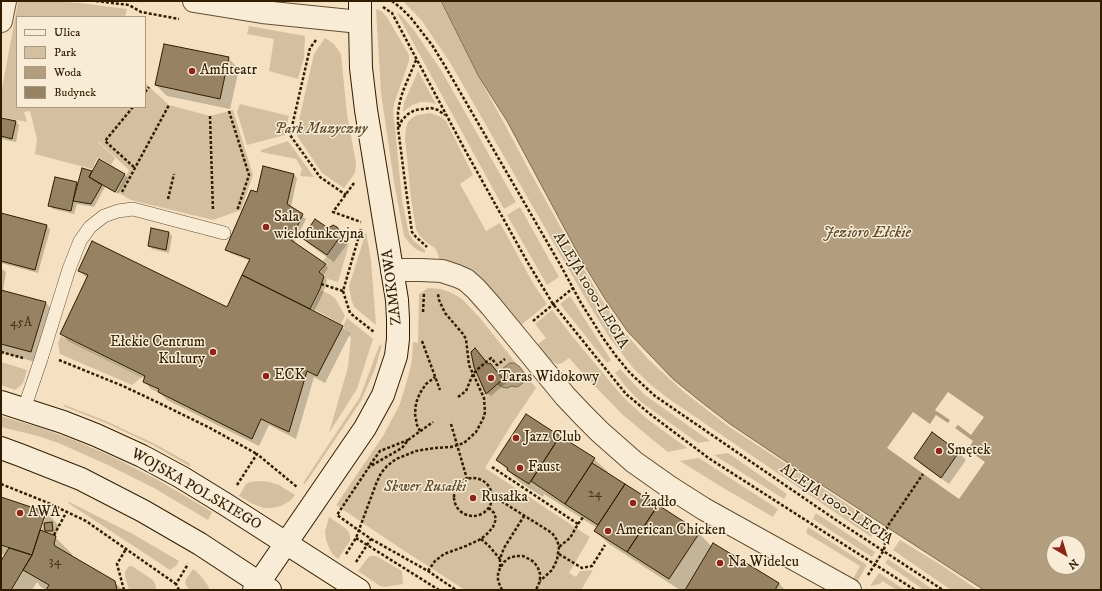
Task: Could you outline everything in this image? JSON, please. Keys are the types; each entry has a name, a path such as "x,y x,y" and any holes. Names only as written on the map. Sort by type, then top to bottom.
{"street":[{"path":"1,21 5,1"},
{"path":"194,1 262,12 322,18 360,8"},
{"name":"ZAMKOWA","path":"261,588 287,543 365,428 383,395 396,356 398,339 397,300 366,110 361,68 360,8"},
{"path":"392,270 442,271 466,280 491,306 565,396 600,432 634,462 704,509 850,590"},
{"name":"WOJSKA POLSKIEGO","path":"1,402 63,422 142,456 181,477 225,504 352,585"},
{"path":"1,448 20,454 81,479 143,511 200,544 261,588"}],"lane":[{"path":"24,409 69,269 80,241 90,227 104,216 118,211 133,209 224,233"}],"path":[{"name":"ALEJA 1000-LECIA","path":"392,1 411,18 432,45 603,338 630,373 655,396 836,520 944,590"},
{"path":"360,8 379,4 392,13 528,263 553,304 626,394 639,406 710,459 915,590"},
{"path":"322,18 320,33 310,48 290,135 320,177 346,194"},
{"path":"146,91 149,87"},
{"path":"121,194 169,105"},
{"path":"132,108 105,141 135,168"},
{"path":"398,128 402,120 408,114 416,110 431,108 438,110 447,116"},
{"path":"229,111 249,175 237,211"},
{"path":"210,116 213,212"},
{"path":"167,201 174,174"},
{"path":"357,179 333,212 363,222 343,291 350,313 378,334"},
{"path":"321,284 343,291"},
{"path":"532,322 573,288"},
{"path":"422,318 424,291"},
{"path":"422,339 440,390"},
{"path":"458,397 466,391 473,374 491,358 497,365 507,358"},
{"path":"58,360 130,389 210,428 257,454"},
{"path":"420,431 415,414 416,403 426,384 435,377"},
{"path":"432,422 408,440 380,451 337,515 371,539 456,590"},
{"path":"451,424 467,479"},
{"path":"369,467 402,448 408,440"},
{"path":"492,467 578,524"},
{"path":"867,577 884,550 887,528 923,474"},
{"path":"467,479 479,479 484,482 488,485 493,496 489,508 485,512 474,516 468,516 458,509 454,498 458,487 467,479"},
{"path":"1,484 67,511 86,521 176,584"},
{"path":"493,496 552,533 557,540 559,547 557,560 552,570 540,581 536,590"},
{"path":"428,572 435,561 444,554 466,546 481,538 493,527 496,519 494,513 489,508"},
{"path":"54,535 67,511"},
{"path":"500,568 500,559 504,548 524,516"},
{"path":"559,547 570,538 584,516"},
{"path":"356,538 439,590"},
{"path":"481,538 490,546 500,559"},
{"path":"352,585 371,539"},
{"path":"559,554 582,568 592,566 605,545"},
{"path":"124,590 117,564 126,549"},
{"path":"500,589 498,574 500,568 509,558 516,556 523,556 534,562 540,574 540,581"}],"green space":[{"path":"46,1 80,3 127,9 125,16 16,16 16,108 146,108 146,84 169,105 210,116 233,110 253,175 241,210 213,220 131,200 117,192 129,170 98,141 115,158 111,165 98,157 92,169 35,154 37,139 30,111 24,112 27,122 1,117 1,94 18,2"},
{"path":"403,1 440,1 479,78 581,264 602,300 626,334 648,359 684,392 728,426 879,525 871,537 669,399 634,369 609,337 588,303 451,64 422,21"},
{"path":"376,9 381,11 387,17 409,55 409,61 393,111 402,200 409,234 413,240 425,250 425,253 417,250 404,236 394,182 381,93"},
{"path":"397,13 401,15 413,29 441,70 516,202 504,209"},
{"path":"249,26 305,36 304,58 298,79 269,71 274,39 247,34"},
{"name":"Park Muzyczny","path":"325,38 334,44 341,54 347,114 356,163 355,173 344,188 322,173 296,134 314,54"},
{"path":"418,71 436,104 421,102 412,105 403,112 404,103"},
{"path":"240,104 289,116 285,135 247,145 237,112"},
{"path":"430,113 441,117 446,121 473,175 460,184 486,231 500,223 533,283 547,304 521,325 478,276 463,266 439,259 435,248 419,235 416,229 411,198 405,138 406,128 408,122 412,118 417,115"},
{"path":"288,141 314,177 300,176 302,169 296,159 261,152 261,150"},
{"path":"520,207 559,277 547,285 507,215"},
{"path":"366,232 371,260 376,325 354,307 349,286"},
{"path":"340,238 349,244 338,282 324,278 325,275 321,272 327,263 323,261"},
{"name":"Skwer Rusałki","path":"428,288 441,289 462,299 480,318 536,388 485,468 590,537 569,573 576,577 580,571 593,570 581,590 465,590 336,505 383,436 399,406 409,373 413,342 418,343 419,294"},
{"path":"321,290 335,298 345,316 341,324 312,308"},
{"path":"570,296 611,360 607,363 560,304"},
{"path":"552,310 623,397 646,418 687,448 668,452 622,414 569,358 562,363 557,364 550,360 537,345 546,338 535,324"},
{"path":"347,318 373,339 357,389 329,433 348,367 351,338 343,326"},
{"path":"61,336 142,377 132,385 60,354 58,343"},
{"path":"382,345 375,369 361,401 305,484 303,483 360,397 379,346"},
{"path":"1,362 27,370 23,383 15,390 1,385"},
{"path":"620,369 645,395 710,441 698,443 641,402 615,373"},
{"path":"65,405 106,421 155,444 189,463 191,467 153,445 106,423 63,406"},
{"path":"1,416 74,440 111,456 158,480 212,512 208,520 154,488 108,465 61,444 38,436 1,427"},
{"path":"728,453 787,494 784,499 714,455"},
{"path":"699,458 778,509 773,517 680,461"},
{"path":"260,481 279,485 295,495 290,501 281,506 272,508 264,508 253,504 239,496 246,484"},
{"path":"69,502 131,533 179,561 176,566 170,570 68,503"},
{"path":"816,513 875,552 872,557 813,519"},
{"path":"329,517 345,528 350,535 350,541 338,559 333,555 326,540 325,532"},
{"path":"808,527 867,565 857,582 853,579 860,566 806,533"},
{"path":"900,540 978,590 951,590 893,550"},
{"path":"370,556 376,556 402,571 403,584 385,587 380,586 358,571"},
{"path":"888,559 933,590 924,590 885,563"},
{"path":"129,566 132,566 153,580 156,590 129,590 125,572"},
{"path":"193,569 199,574 210,590 189,590 185,583"},
{"path":"879,573 905,590 897,590 882,581 880,584 870,586"}],"water":[{"name":"Jezioro Ełckie","path":"441,1 1101,1 1101,590 984,590 791,465 730,424 700,401 673,379 628,332 605,299 583,263 507,121 479,77"},
{"path":"510,363 514,363 519,366 527,376 527,379 517,387 502,387 498,384 504,379 498,372"}],"pier":[{"path":"948,392 984,417 971,435 958,425 955,428 973,441 968,450 985,462 959,499 887,448 913,412 930,424 936,415 948,423 950,420 935,410"}],"building":[{"name":"Amfiteatr","path":"164,44 229,57 220,99 155,85"},
{"path":"1,118 16,121 12,139 1,136"},
{"path":"99,159 125,174 115,192 89,177"},
{"name":"Sala wielofunkcyjna","path":"263,166 294,174 287,204 303,214 291,240 326,264 319,272 324,276 320,289 310,309 242,275 250,259 225,250 251,190 257,192"},
{"path":"82,168 92,171 89,177 102,185 91,204 73,201"},
{"path":"55,177 77,182 71,211 48,206"},
{"path":"1,213 47,225 35,270 1,261"},
{"path":"315,219 328,228 333,225 337,227 341,233 340,237 327,255 302,238"},
{"path":"151,228 169,232 166,250 148,246"},
{"name":"Ełckie Centrum Kultury","path":"92,241 227,307 242,275 343,326 317,376 307,371 289,432 261,419 252,439 158,392 159,389 143,382 145,376 60,334 88,275 78,271"},
{"path":"1,290 46,302 31,352 1,344"},
{"path":"475,348 503,379 486,394 474,367 471,352"},
{"path":"526,414 560,436 529,484 507,470 508,468 496,460"},
{"path":"932,432 959,452 941,478 914,458"},
{"path":"560,436 595,458 565,504 531,481"},
{"path":"592,463 625,484 598,525 565,504"},
{"path":"625,484 658,505 627,552 594,531"},
{"path":"1,497 46,512 32,555 1,545"},
{"path":"658,505 700,532 669,579 627,552"},
{"path":"52,522 53,531 45,531 44,523"},
{"path":"40,530 56,536 55,546 115,581 117,590 46,590 49,585 23,570 32,555"},
{"path":"713,543 779,583 775,590 685,590"},
{"path":"9,548 32,555 11,590 1,590 1,561"}],"place":[{"name":"Amfiteatr","path":"192,71"},
{"name":"Sala wielofunkcyjna","path":"266,227"},
{"name":"Ełckie Centrum Kultury","path":"213,352"},
{"name":"ECK","path":"266,376"},
{"name":"Taras Widokowy","path":"491,378"},
{"name":"Jazz Club","path":"516,438"},
{"name":"Smętek","path":"939,451"},
{"name":"Faust","path":"520,468"},
{"name":"Rusałka","path":"473,498"},
{"name":"Żądło","path":"633,503"},
{"name":"AWA","path":"20,513"},
{"name":"American Chicken","path":"608,531"},
{"name":"Na Widelcu","path":"720,563"}]}
